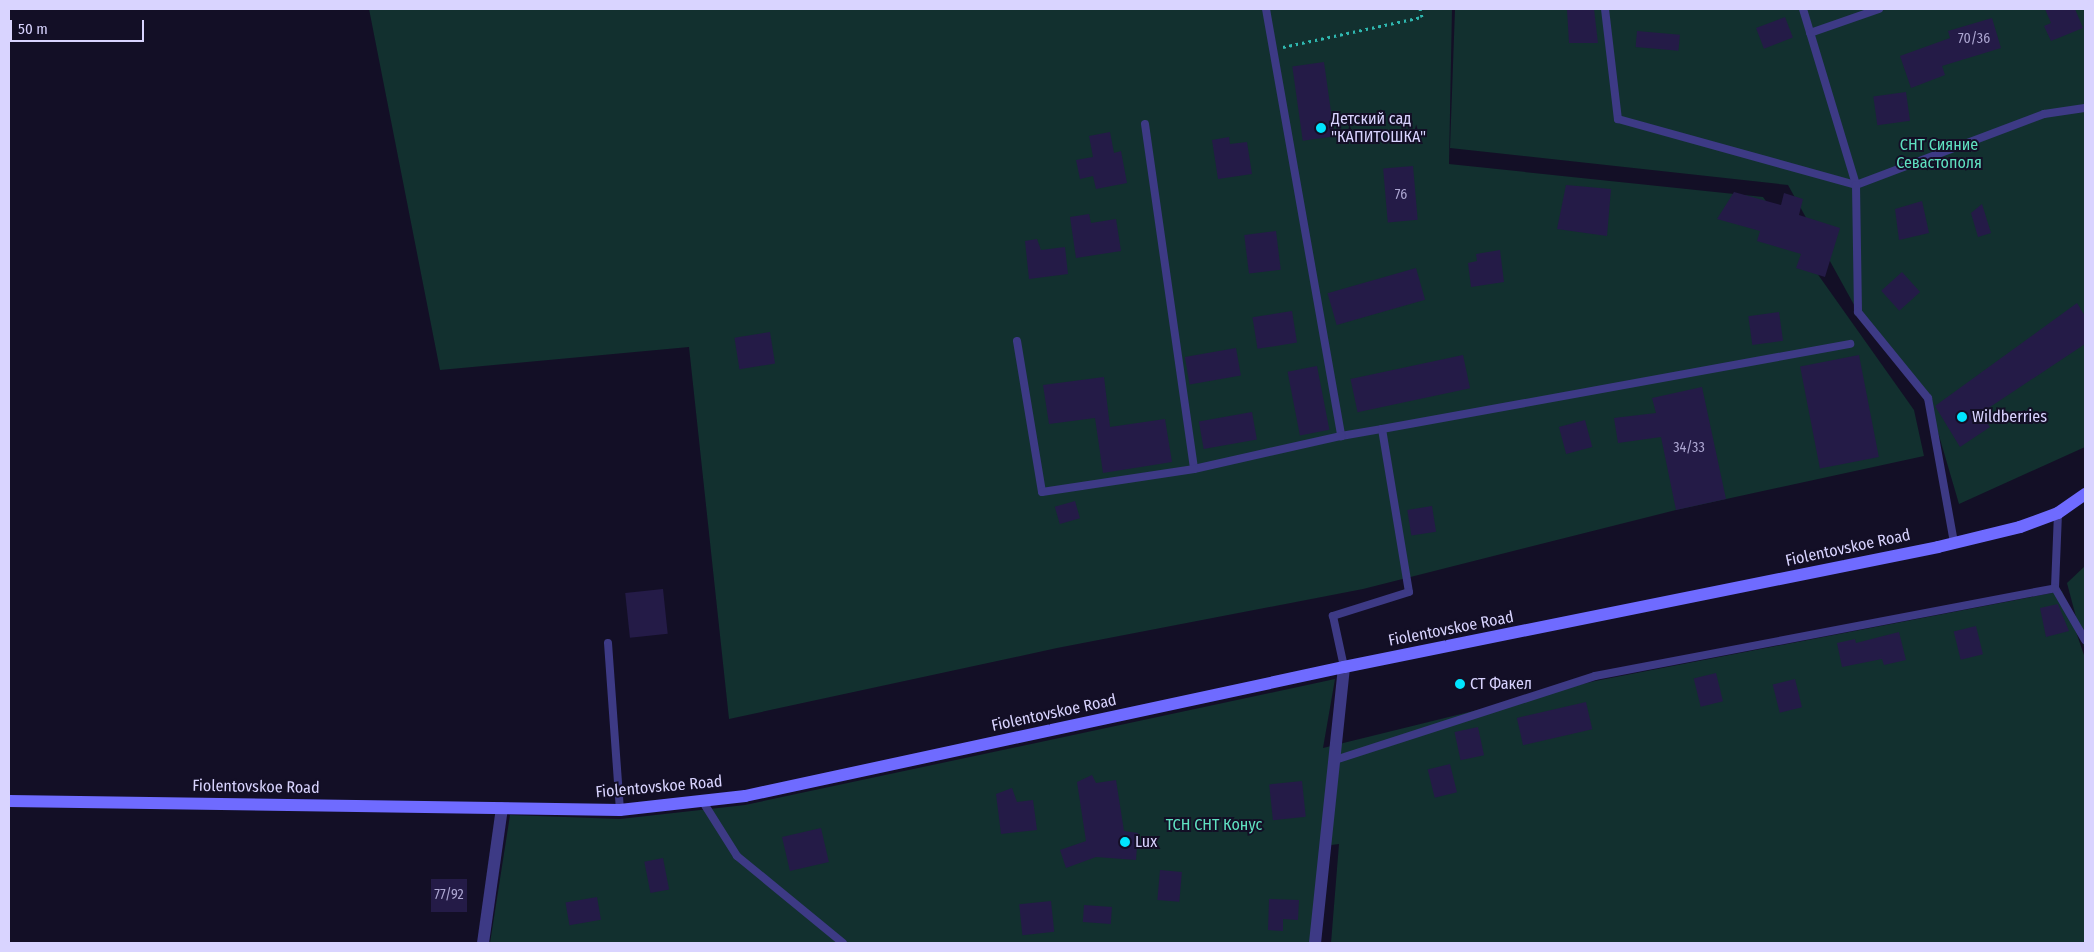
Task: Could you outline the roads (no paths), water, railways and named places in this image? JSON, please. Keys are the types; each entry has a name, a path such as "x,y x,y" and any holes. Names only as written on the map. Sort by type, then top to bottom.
{"main road":[{"name":"Fiolentovskoe Road","path":"9,801 620,810 745,796 1344,667 1954,543 2020,527 2058,513 2085,494"}],"street":[{"path":"1315,943 1344,667"},
{"path":"484,943 502,808"}],"lane":[{"path":"1266,9 1341,436"},
{"path":"1605,9 1618,119 1856,185 2044,114 2085,108"},
{"path":"1803,9 1856,185 1858,312 1928,398 1954,543"},
{"path":"1810,33 1879,9"},
{"path":"1145,124 1194,469"},
{"path":"1017,341 1042,492 1194,469 1341,436 1850,344"},
{"path":"1344,667 1333,616 1409,592 1382,429"},
{"path":"2058,513 2054,588 2085,640"},
{"path":"1335,760 1595,676 2054,588"},
{"path":"608,643 620,810"},
{"path":"703,802 737,856 843,943"}],"place":[{"name":"Детский сад \"КАПИТОШКА\"","path":"1321,128"},
{"name":"Wildberries","path":"1962,417"},
{"name":"СТ Факел","path":"1460,684"},
{"name":"Lux","path":"1125,842"}],"park label":[{"name":"СНТ Сияние Севастополя","path":"1939,154"},
{"name":"ТСН СНТ Конус","path":"1214,825"}]}
